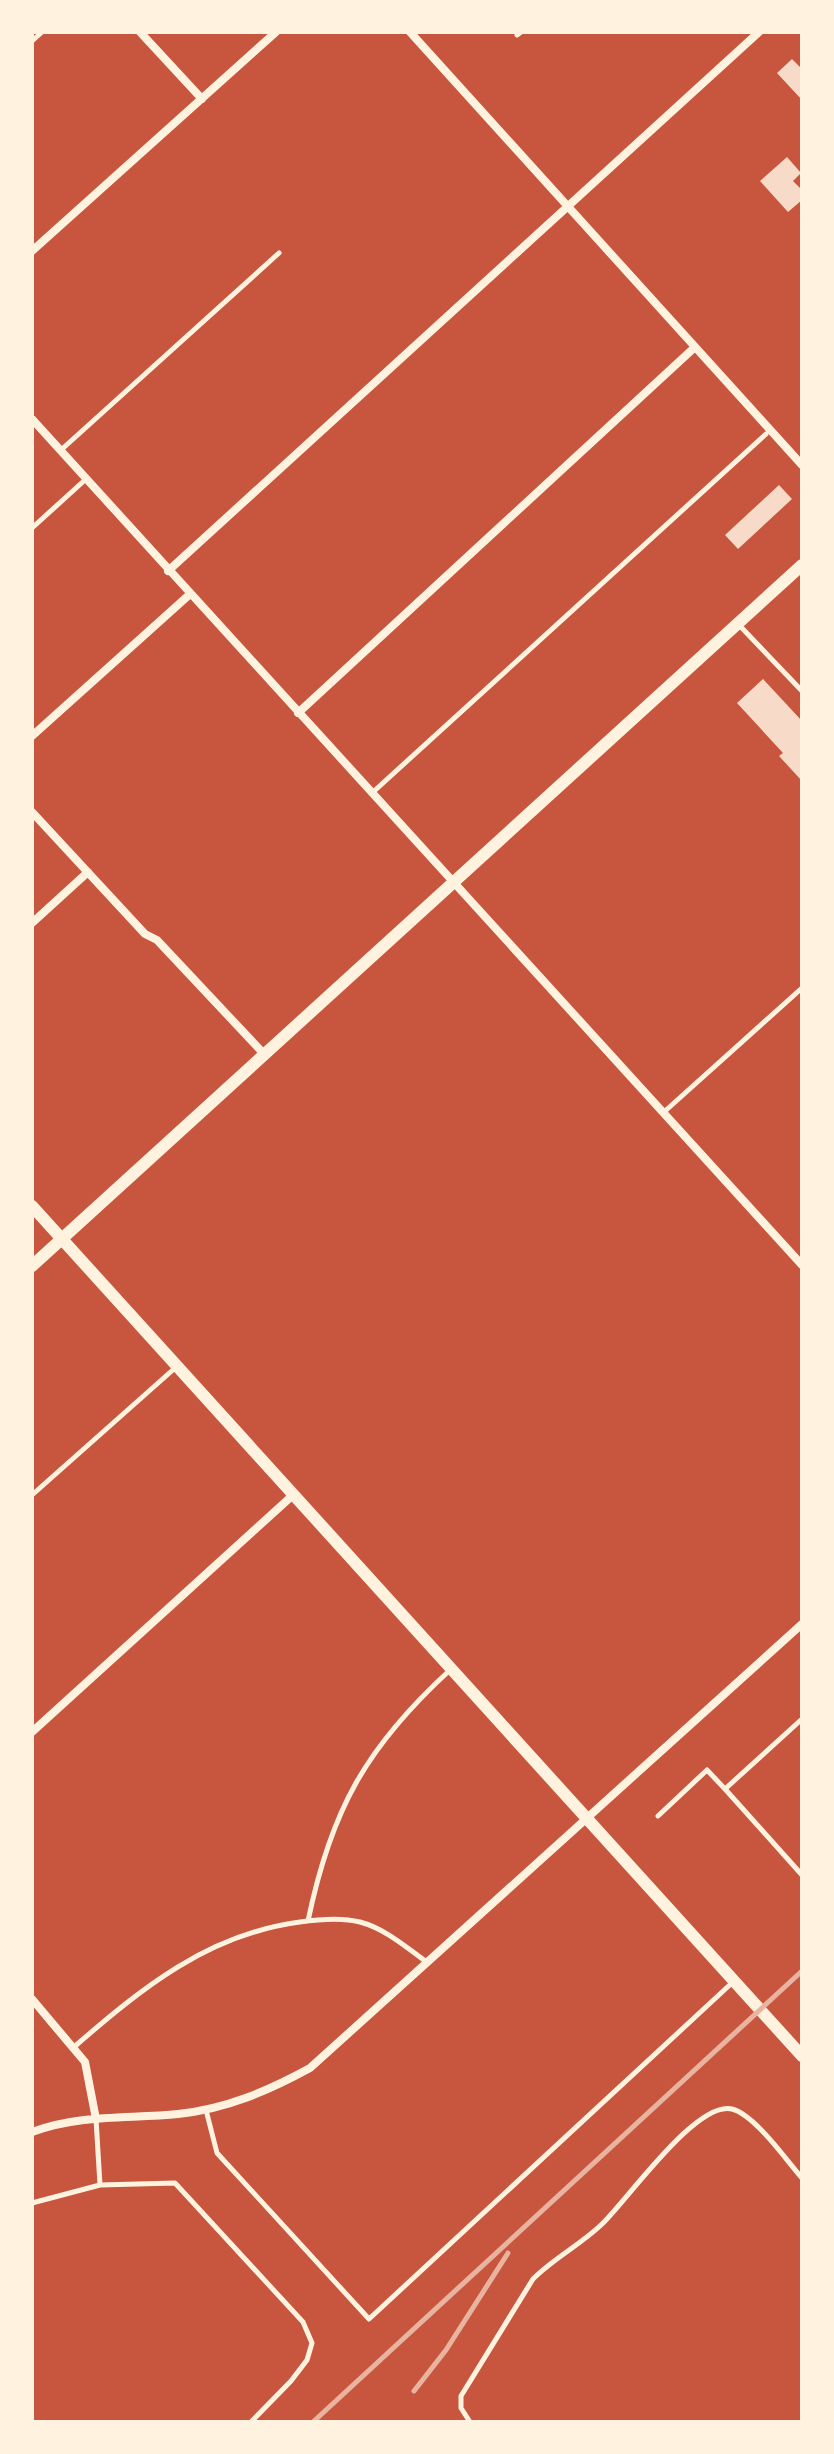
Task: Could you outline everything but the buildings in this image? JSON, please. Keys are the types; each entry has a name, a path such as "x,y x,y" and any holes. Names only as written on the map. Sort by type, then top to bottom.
{"street":[{"path":"140,32 202,99"},
{"path":"32,251 276,32"},
{"path":"410,32 802,465"},
{"path":"168,571 759,32"},
{"path":"298,713 695,347"},
{"path":"32,419 802,1265"},
{"path":"32,1266 801,567"},
{"path":"32,736 189,595"},
{"path":"32,812 145,934 157,940 265,1055"},
{"path":"32,923 88,872"},
{"path":"32,1206 802,2056"},
{"path":"32,1732 293,1495"},
{"path":"32,2132 58,2122 206,2110 264,2094 310,2068 802,1624"},
{"path":"32,1999 74,2047 90,2076 96,2119"}],"lane":[{"path":"32,41 42,32"},
{"path":"60,451 279,253"},
{"path":"372,793 766,434"},
{"path":"32,528 86,479"},
{"path":"738,625 802,691"},
{"path":"664,1112 802,988"},
{"path":"32,1495 177,1366"},
{"path":"308,1921 325,1851 365,1764 408,1709 451,1669"},
{"path":"725,1789 802,1719"},
{"path":"658,1816 707,1770 802,1875"},
{"path":"74,2047 153,1981 198,1953 258,1930 308,1921 358,1921 391,1937 428,1963"},
{"path":"206,2110 217,2153 369,2319 734,1981"},
{"path":"470,2422 461,2408 461,2396 533,2279 548,2264 600,2226 674,2144 704,2117 719,2109 732,2109 747,2116 802,2178"},
{"path":"96,2119 100,2185"},
{"path":"32,2203 100,2185 175,2183 303,2322 312,2343 307,2360 251,2422"}],"railway":[{"path":"313,2422 802,1971"},
{"path":"414,2391 446,2350 508,2253"}]}
